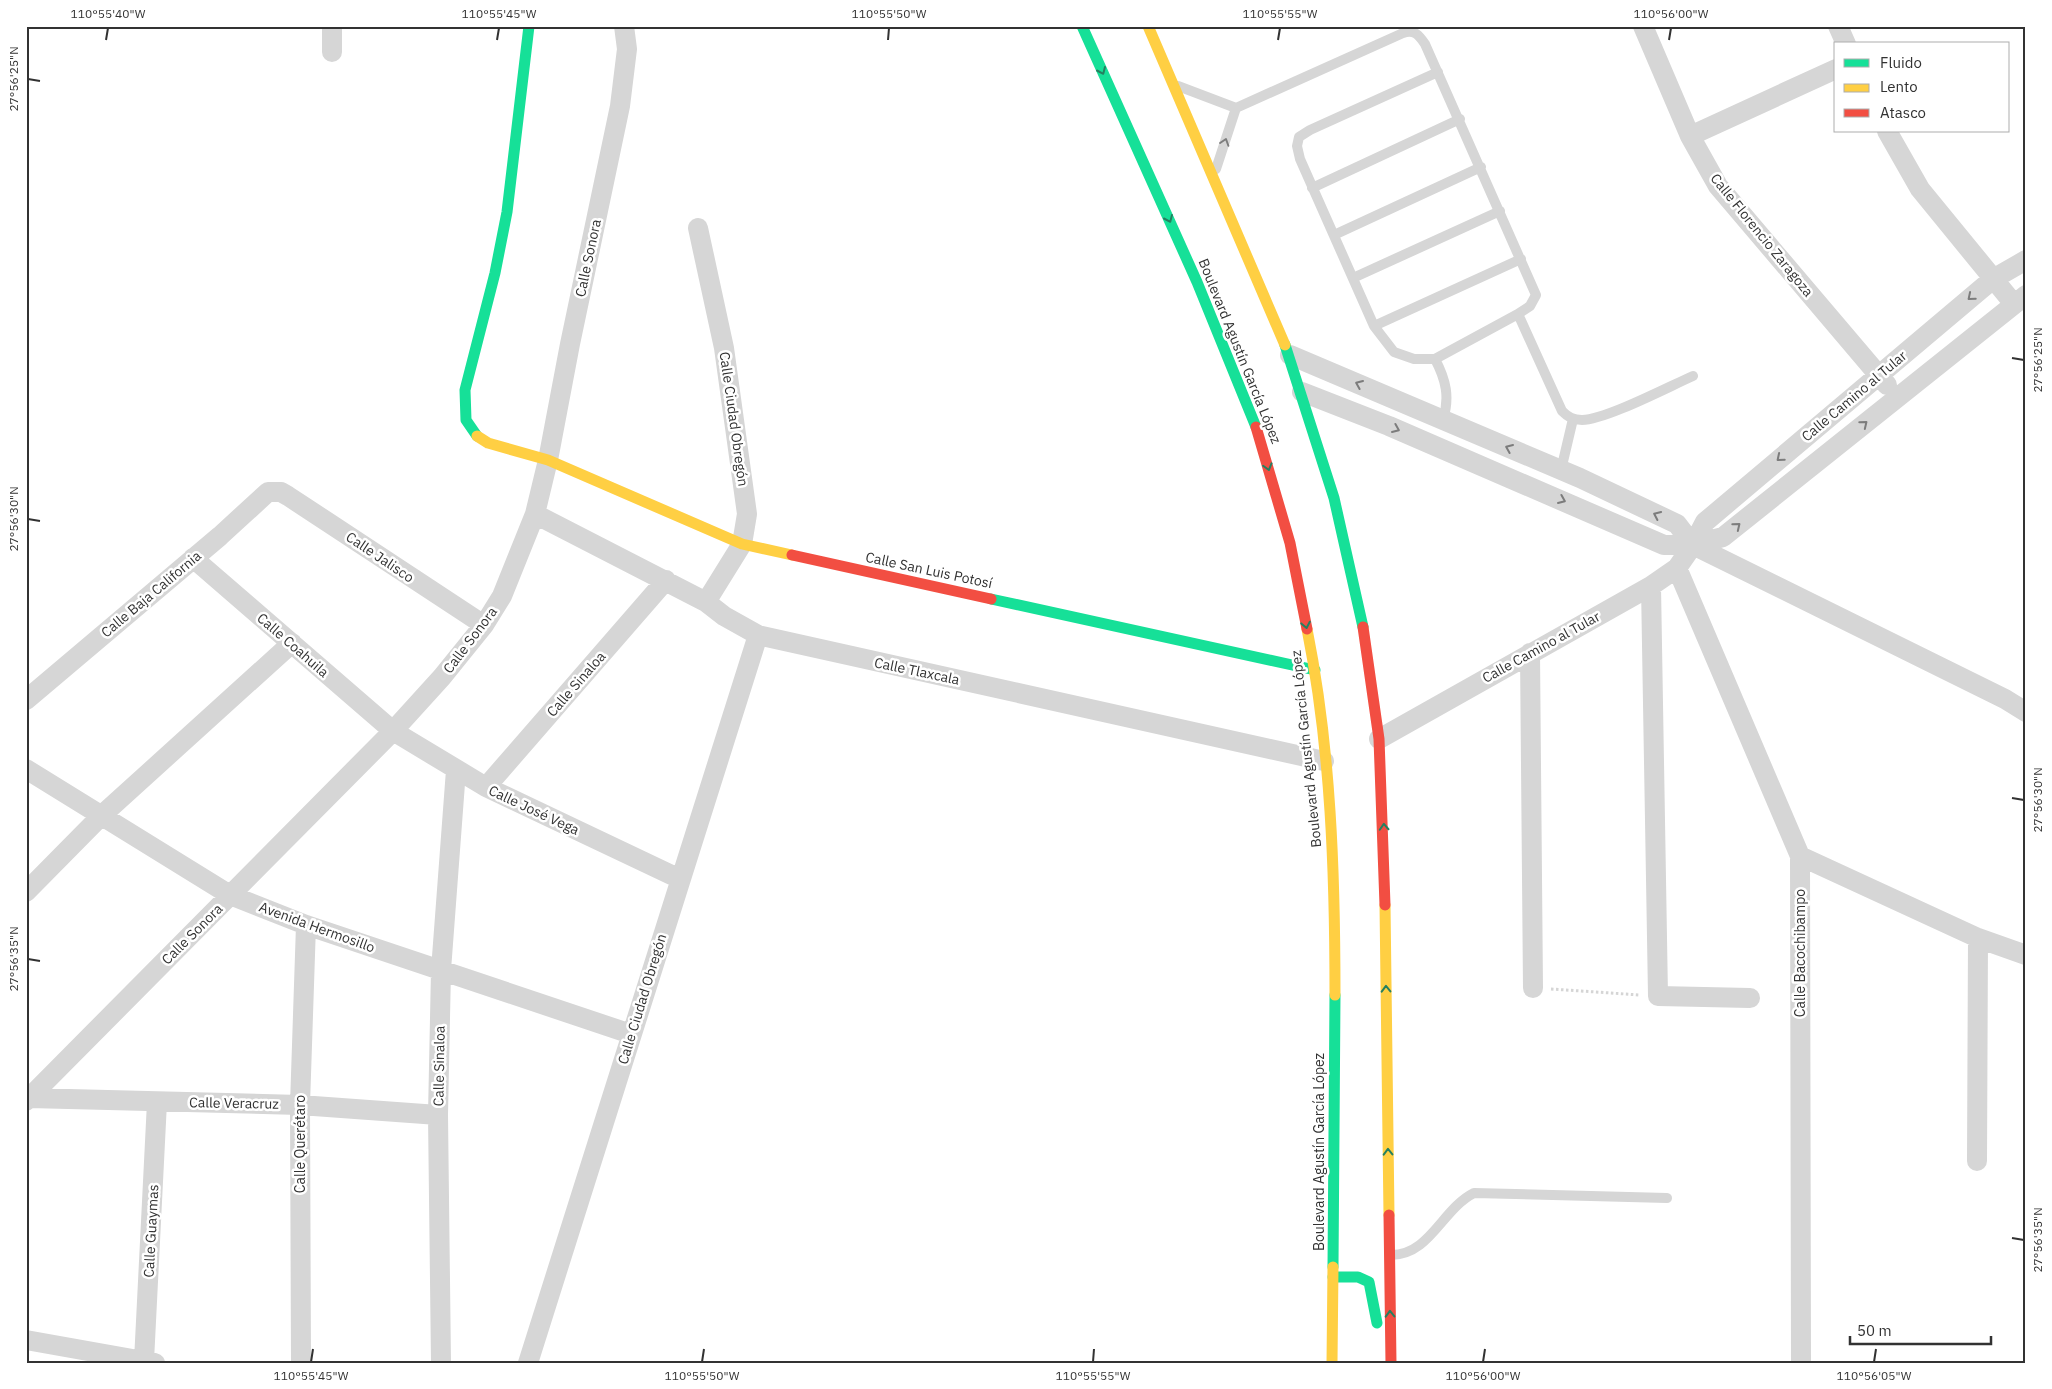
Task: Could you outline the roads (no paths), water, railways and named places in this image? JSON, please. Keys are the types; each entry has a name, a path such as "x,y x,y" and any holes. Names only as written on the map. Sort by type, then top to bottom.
{"main road":[{"name":"Calle San Luis Potosí","path":"529,26 507,212 495,273 465,390 466,420 477,436 488,443 548,460 742,544 1315,670"},
{"name":"Boulevard Agustín García López","path":"1082,26 1198,282 1259,434 1290,543 1315,670 1330,810 1335,930 1332,1363"},
{"path":"1148,26 1290,355 1334,498 1361,615 1379,739 1384,838 1390,1363"},
{"path":"1333,1277 1358,1278 1369,1282 1379,1335 1390,1363"}],"street":[{"path":"332,26 332,52"},
{"name":"Calle Sonora","path":"27,1098 393,731 484,626 502,596 535,514 548,460 570,344 620,106 627,49 624,26"},
{"name":"Calle Florencio Zaragoza","path":"1644,26 1690,136 1718,186 1898,397"},
{"path":"1838,26 1845,42"},
{"path":"1690,136 1834,70"},
{"path":"1888,132 1920,189 1993,279 2020,299"},
{"name":"Calle Ciudad Obregón","path":"698,228 724,348 747,514 742,544 706,602"},
{"name":"Calle Camino al Tular","path":"1379,739 1651,586 1677,568 1694,545 1705,522 1993,279 2026,260"},
{"name":"Calle Camino al Tular","path":"1694,545 1723,537 2020,299"},
{"path":"1290,355 1537,459 1677,524 1694,545 2005,699 2026,712"},
{"path":"1302,392 1389,426 1664,545 1694,545"},
{"path":"1526,484 1537,459"},
{"name":"Calle Baja California","path":"26,700 193,558 260,498 268,492 275,492"},
{"name":"Calle Jalisco","path":"275,492 288,496 484,626"},
{"name":"Calle Tlaxcala","path":"535,514 666,580 706,602 724,616 758,635 1324,761"},
{"name":"Calle Coahuila","path":"193,558 393,731"},
{"name":"Calle Bacochibampo","path":"1677,568 1800,856 1801,1363"},
{"name":"Calle Sinaloa","path":"486,787 666,580"},
{"path":"1651,586 1658,996 1750,998"},
{"name":"Calle Ciudad Obregón","path":"528,1363 758,635"},
{"path":"26,892 102,816 292,643"},
{"path":"1530,653 1533,988"},
{"name":"Calle José Vega","path":"393,731 486,787 680,878"},
{"name":"Avenida Hermosillo","path":"26,770 230,895 306,925 631,1034"},
{"name":"Calle Sinaloa","path":"441,1363 438,1115 441,970 456,770"},
{"path":"1800,856 1978,938 2026,955"},
{"name":"Calle Querétaro","path":"301,1363 300,1105 306,925"},
{"path":"1977,1161 1978,938"},
{"name":"Calle Veracruz","path":"27,1098 300,1105 438,1115"},
{"name":"Calle Guaymas","path":"150,1362 157,1102"},
{"path":"26,1340 150,1362"}],"lane":[{"path":"1172,84 1236,108 1408,31 1416,33 1422,40 1438,72 1460,119 1536,296 1530,306 1518,314 1436,359 1414,359 1394,352 1374,326 1312,188 1297,150 1297,142 1301,135 1438,72"},
{"path":"1214,176 1236,108"},
{"path":"1312,188 1460,119"},
{"path":"1334,235 1481,167"},
{"path":"1353,278 1500,211"},
{"path":"1374,326 1521,259"},
{"path":"1518,314 1562,411 1573,419 1590,420 1607,414 1692,376"},
{"path":"1436,359 1447,386 1448,398 1443,420"},
{"path":"1561,470 1573,419"},
{"path":"1390,1255 1408,1253 1424,1243 1451,1209 1474,1193 1667,1198"}]}
